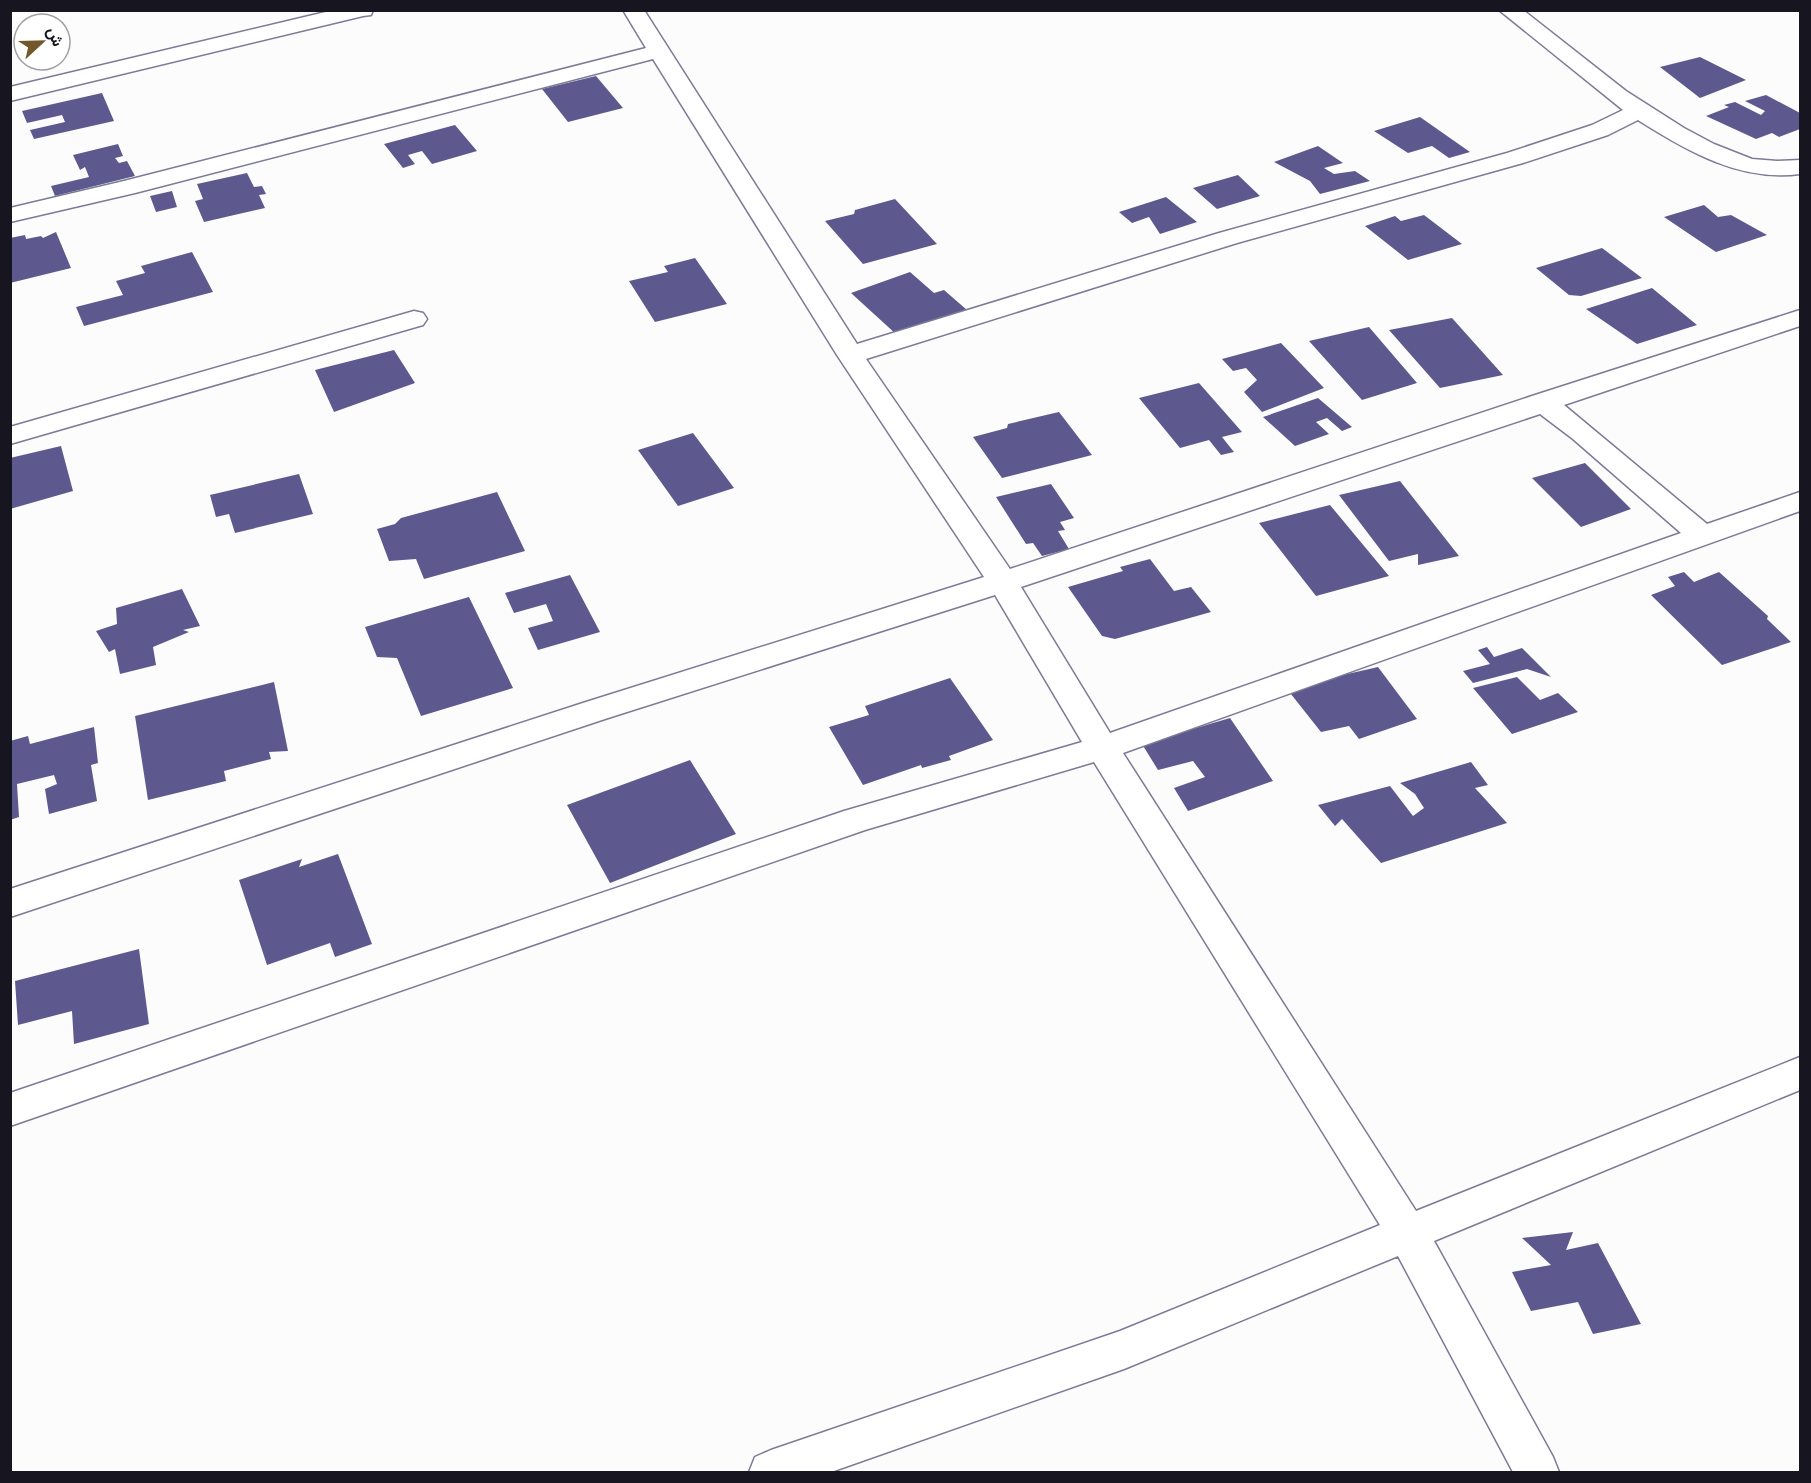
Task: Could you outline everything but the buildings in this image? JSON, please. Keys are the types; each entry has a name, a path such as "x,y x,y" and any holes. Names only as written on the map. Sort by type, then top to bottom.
{"street":[{"path":"10,94 363,10"},
{"path":"633,10 850,355 1003,582 1102,748 1408,1234 1537,1473"},
{"path":"1509,10 1640,110 1701,146 1739,163 1779,170 1800,167"},
{"path":"10,215 149,182 660,51"},
{"path":"850,355 1228,238 1515,158 1599,130 1640,110"},
{"path":"10,903 597,710 1003,582 1800,318"},
{"path":"10,436 414,319"},
{"path":"1542,402 1583,432 1703,536"},
{"path":"10,1110 856,820 1102,748 1800,501"},
{"path":"771,1473 1124,1349 1800,1073"}]}
